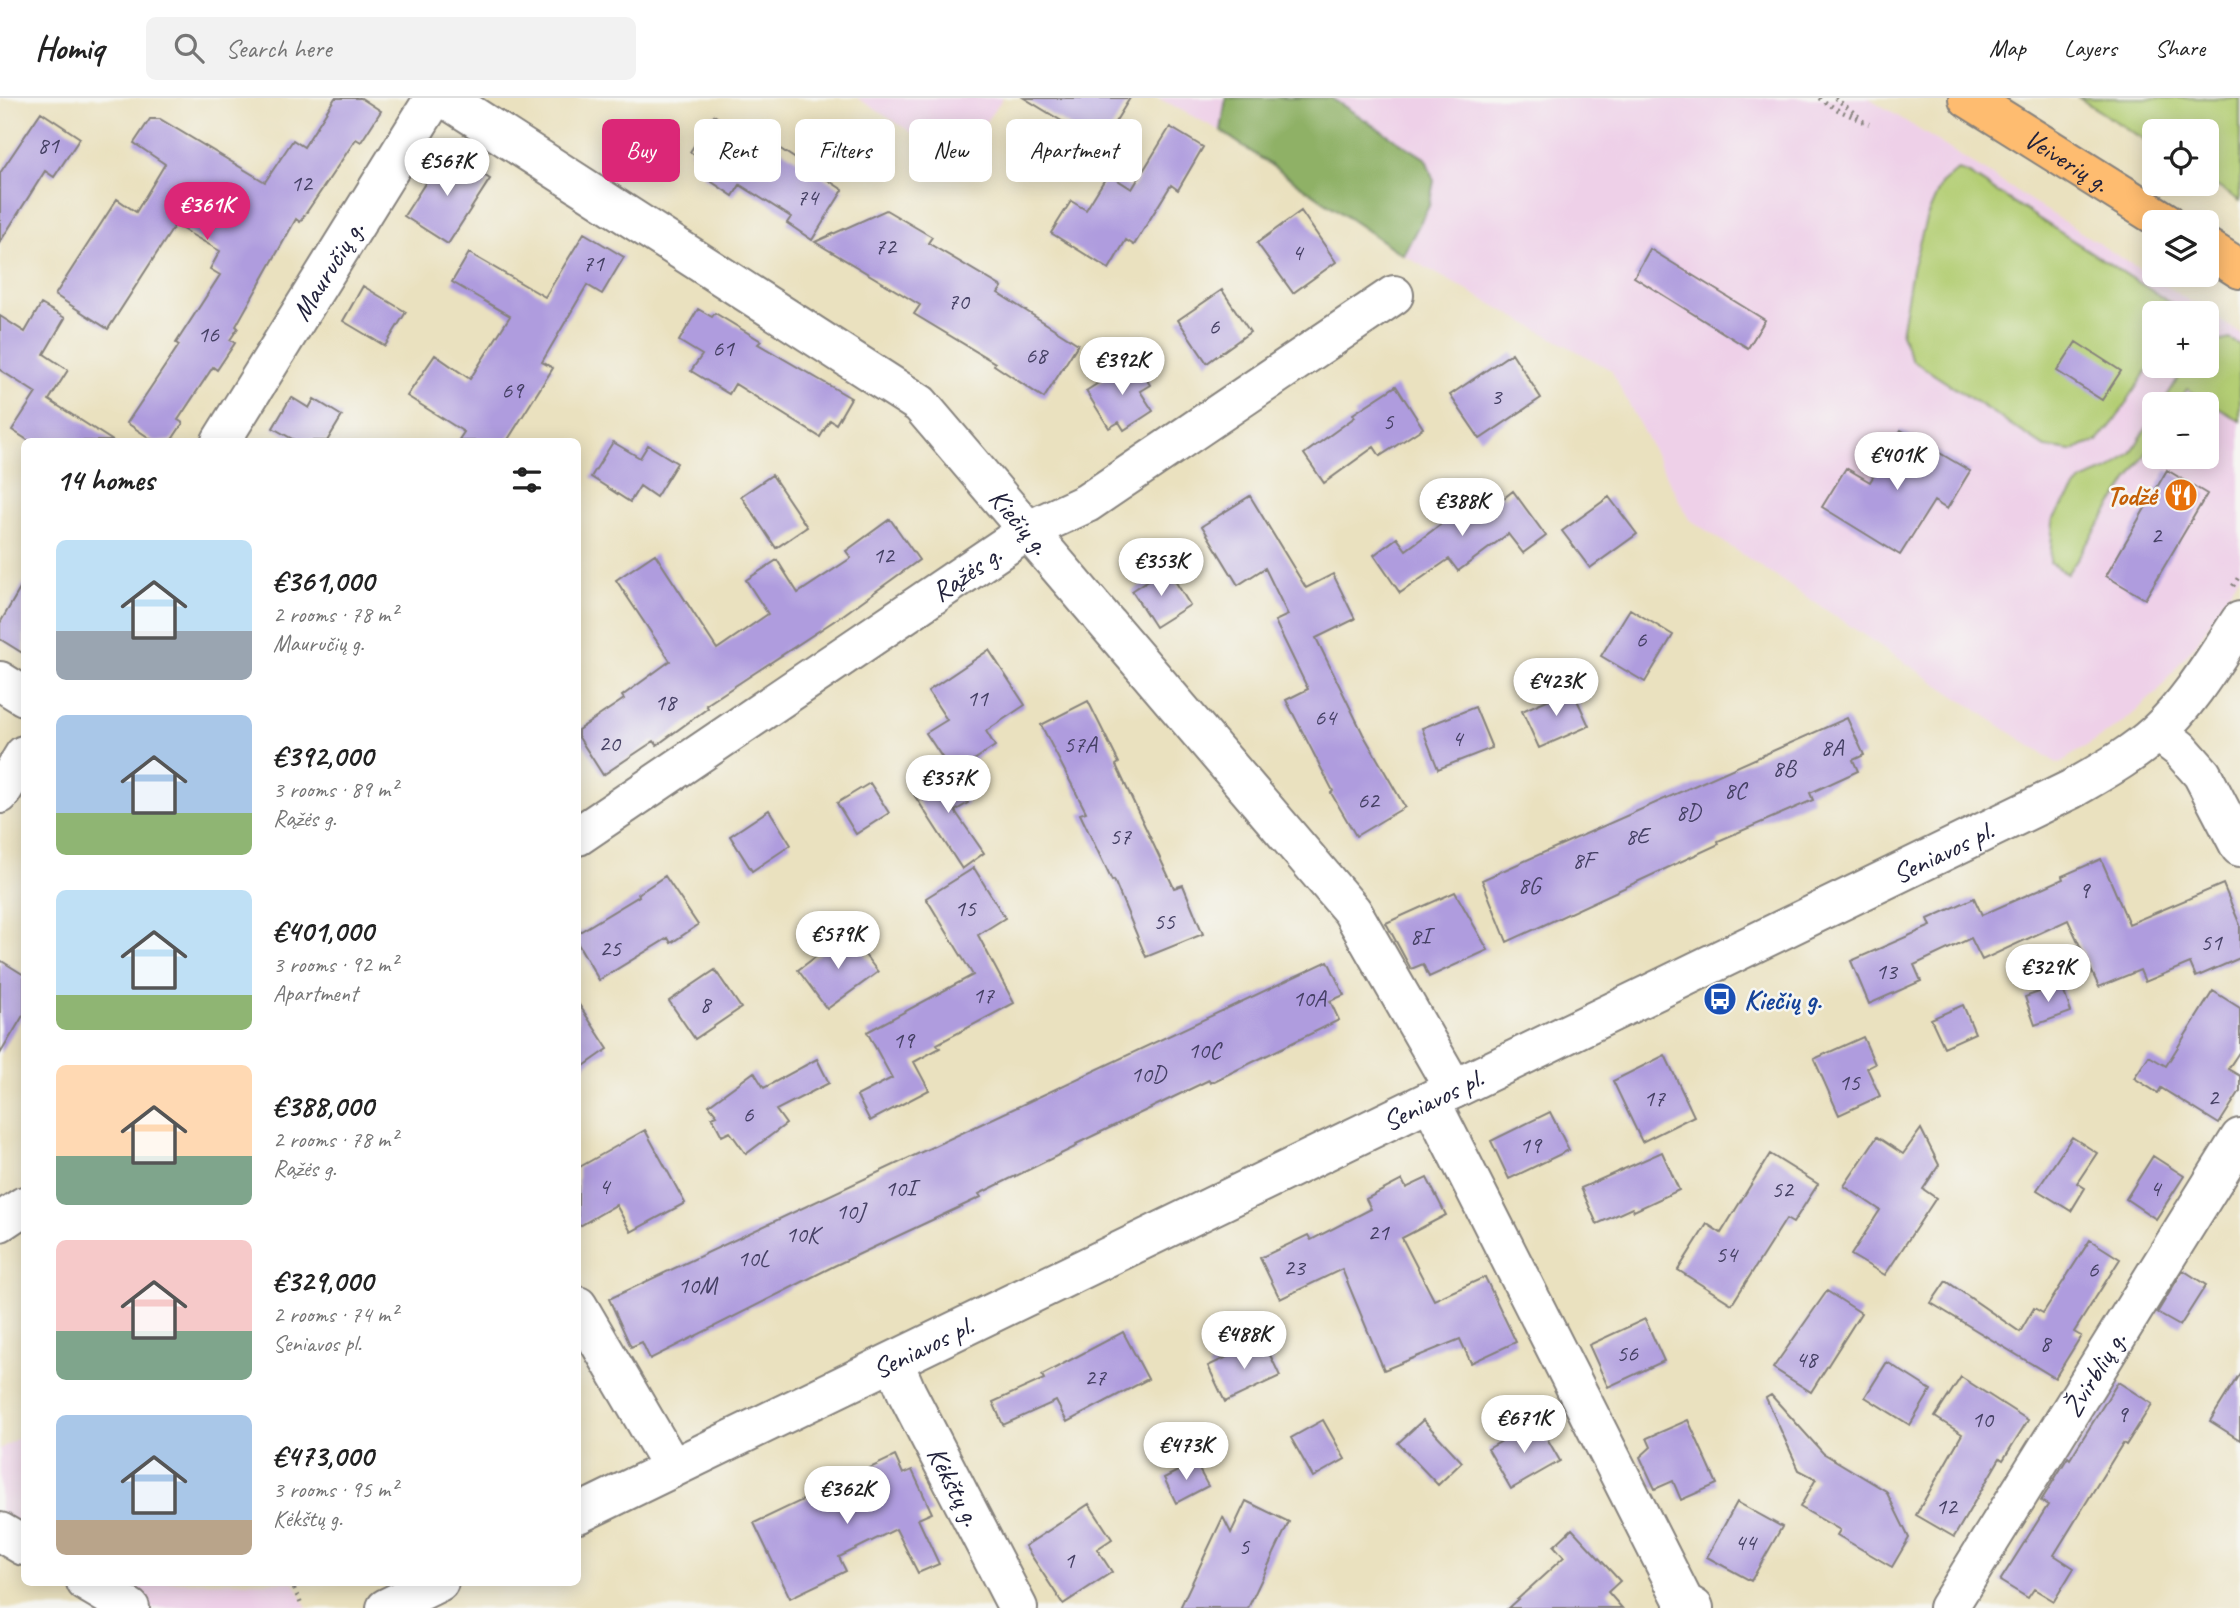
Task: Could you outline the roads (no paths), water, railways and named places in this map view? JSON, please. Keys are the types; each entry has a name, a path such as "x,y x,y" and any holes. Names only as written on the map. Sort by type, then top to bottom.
{"main road":[{"name":"Veiverių g.","path":"1968,98 2147,210"},
{"path":"2219,256 2240,269"}],"street":[{"name":"Mauručių g.","path":"223,438 434,98"},
{"name":"Kiečių g.","path":"445,98 920,404 1352,911 1686,1606"},
{"name":"Rąžės g.","path":"581,834 1029,530 1087,503 1394,295"},
{"name":"Seniavos pl.","path":"581,1512 2072,789 2127,757 2158,732 2184,702 2240,621"},
{"path":"0,681 21,694"},
{"path":"2158,732 2180,749 2202,774 2240,847"},
{"path":"0,794 21,760"},
{"name":"Žvirblių g.","path":"1948,1608 2240,1138"},
{"path":"0,1222 21,1208"},
{"path":"581,1311 672,1467"},
{"name":"Kėkštų g.","path":"894,1362 907,1394 1018,1608"},
{"path":"0,1532 21,1544"},
{"path":"93,1586 130,1608"},
{"path":"386,1608 431,1586"}],"place":[{"name":"Todžė","path":"2181,495"},
{"name":"Kiečių g.","path":"1720,999"}]}
